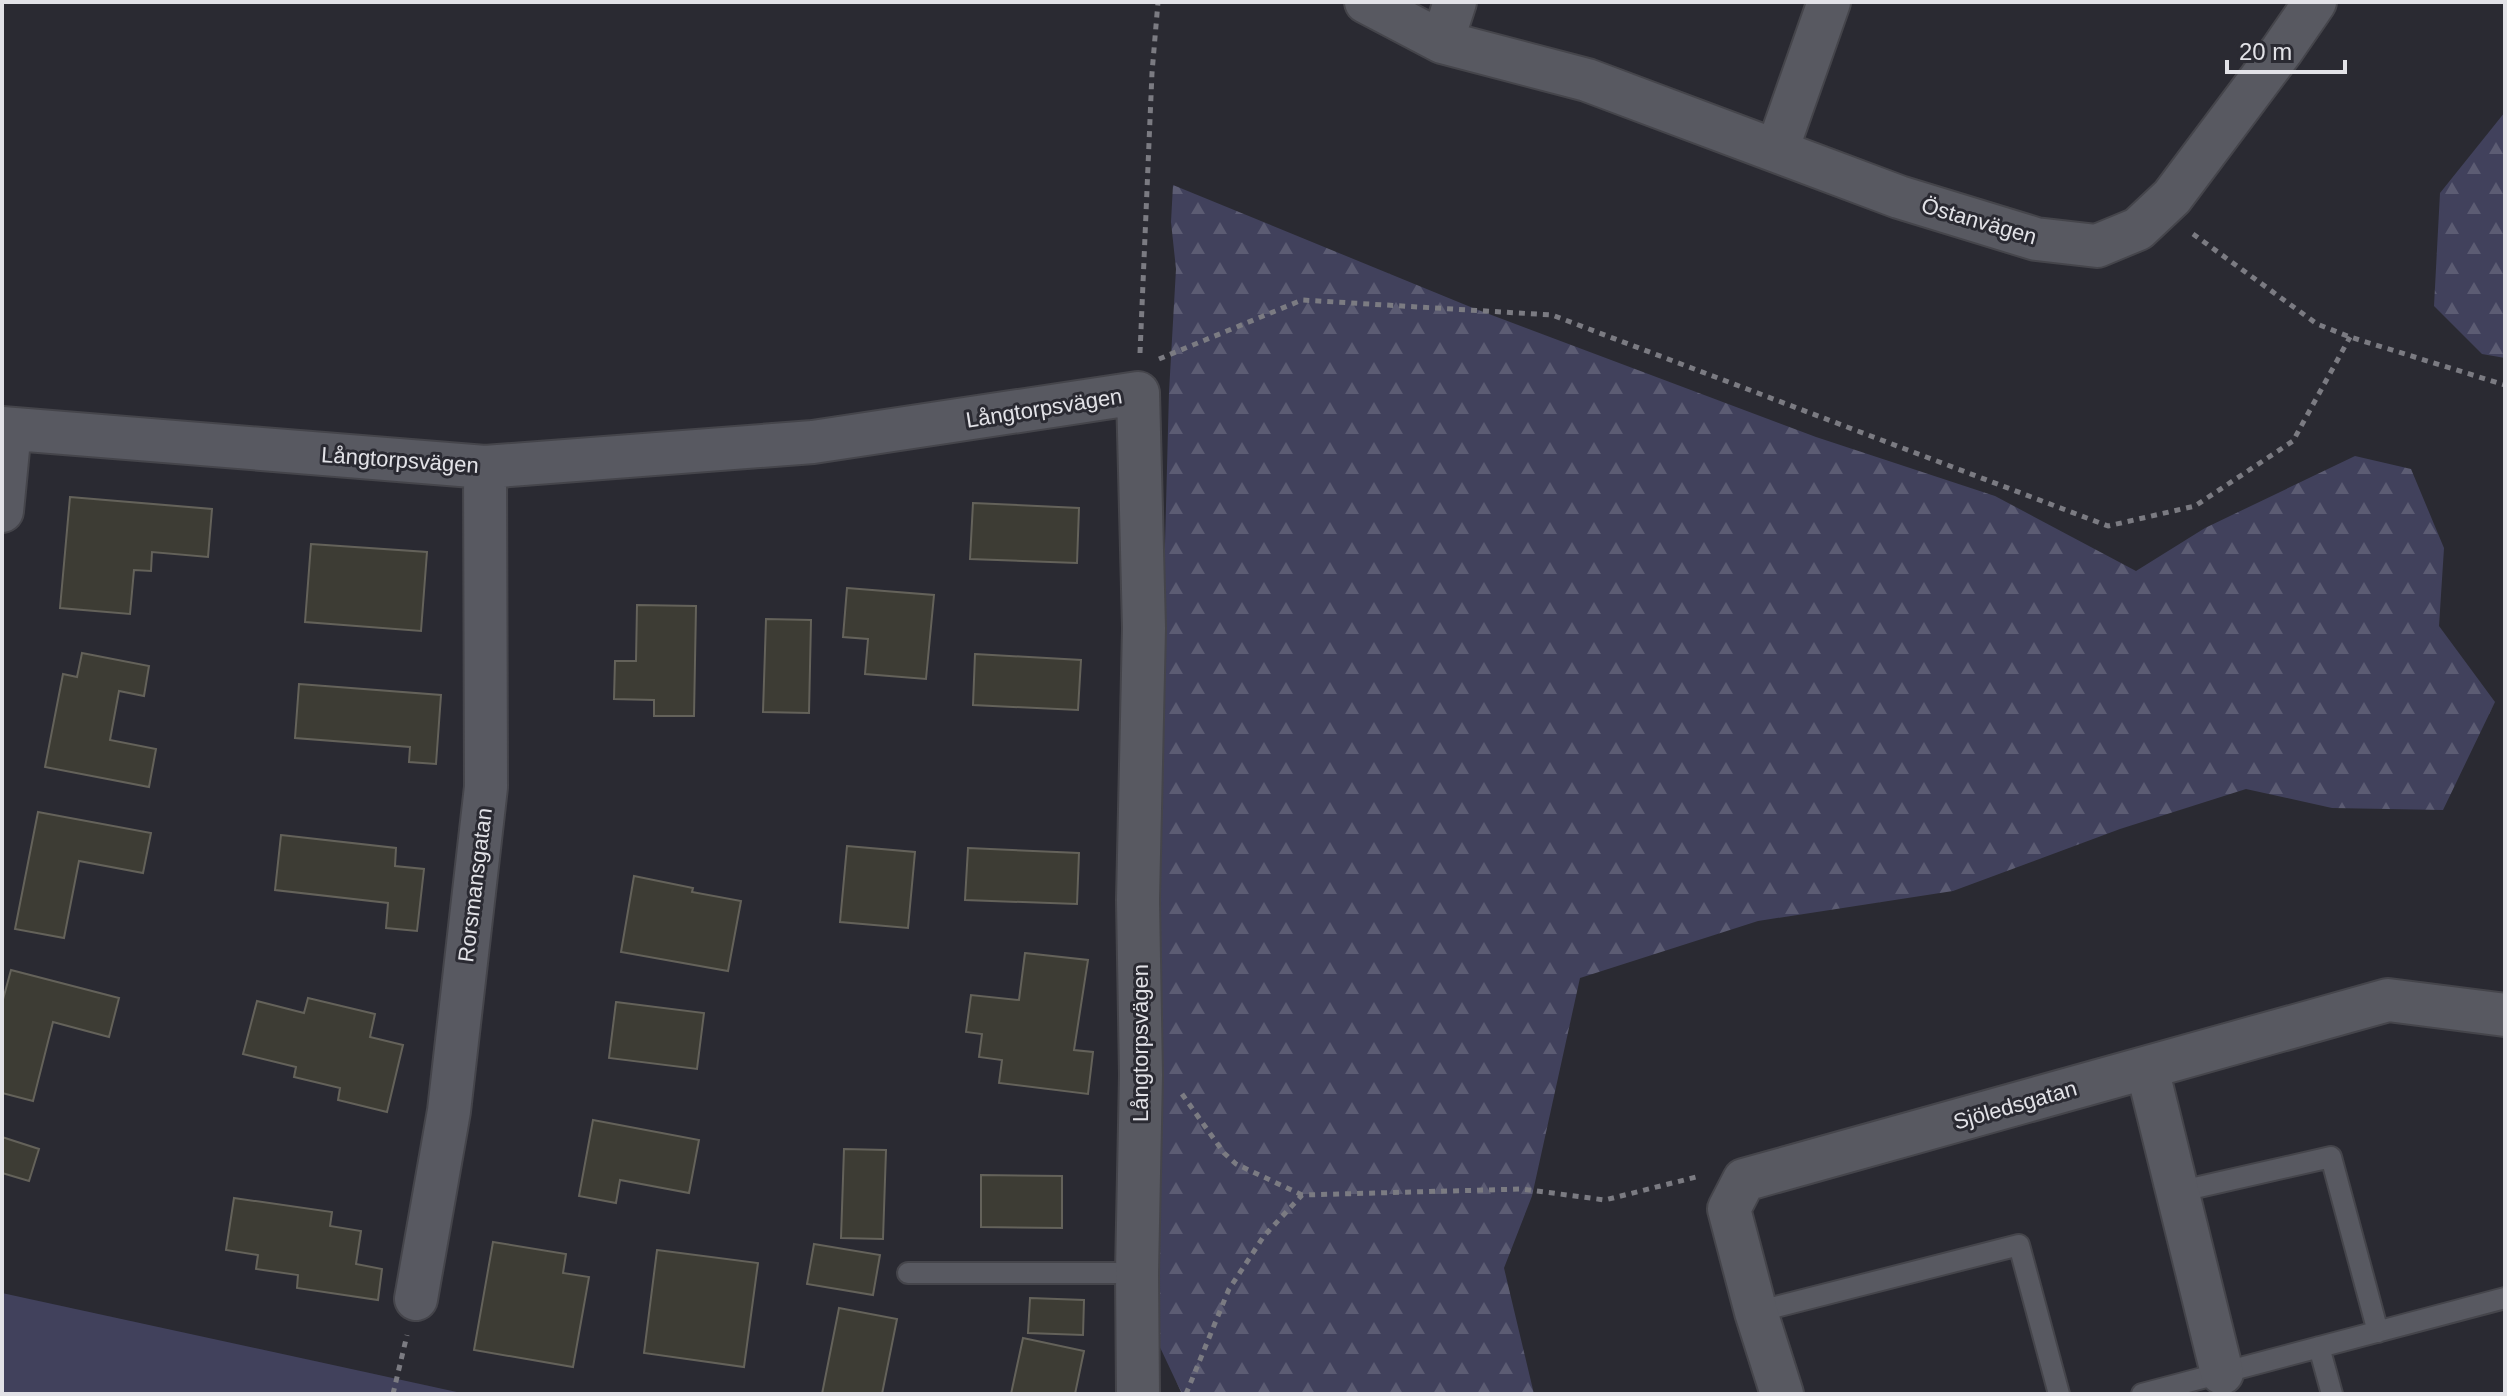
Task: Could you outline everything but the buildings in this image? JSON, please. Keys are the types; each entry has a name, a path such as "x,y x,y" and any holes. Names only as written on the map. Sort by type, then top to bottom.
{"street":[{"name":"Östanvägen","path":"1366,2 1442,42 1587,80 1899,197 2036,239 2097,246 2138,229 2159,210 2191,173 2315,2"},
{"path":"1442,42 1455,2"},
{"path":"1777,150 1829,2"},
{"name":"Långtorpsvägen","path":"6,429 485,467 813,442 1139,380 1144,628 1138,900 1141,1075 1138,1394"},
{"path":"2,511 6,429"},
{"name":"Rorsmansgatan","path":"416,1299 449,1111 486,787 485,467"},
{"name":"Sjöledsgatan","path":"1736,1194 1744,1180 2388,1000 2505,1015"},
{"path":"2147,1068 2222,1373"},
{"path":"1736,1194 1729,1209 1756,1312 1782,1394"}],"lane":[{"path":"2177,1192 2331,1157 2378,1332"},
{"path":"1756,1312 2019,1245 2059,1394"},
{"path":"908,1273 1137,1273"},
{"path":"2142,1394 2505,1298"},
{"path":"2319,1347 2332,1394"}],"path":[{"path":"1158,2 1152,73 1139,380 1302,300 1552,315 2108,526 2195,506 2293,441 2350,337"},
{"path":"2159,210 2317,324 2505,385"},
{"path":"1141,1075 1165,1076 1181,1092 1224,1153 1236,1164 1302,1195 1522,1189 1605,1200 1703,1175 1736,1194"},
{"path":"1186,1394 1229,1289 1264,1236 1302,1195"},
{"path":"393,1394 416,1299"}],"green space":[{"path":"2505,112 2505,358 2482,354 2434,306 2440,193"},
{"path":"1173,185 1473,308 1816,437 1995,496 2136,571 2205,528 2355,456 2411,469 2444,548 2439,626 2495,702 2443,810 2332,808 2246,789 2120,829 1953,891 1758,921 1580,978 1532,1196 1504,1268 1534,1394 1182,1394 1158,1343 1159,773 1169,392 1176,269 1171,222"},
{"path":"2,1293 466,1394 2,1394"}]}
